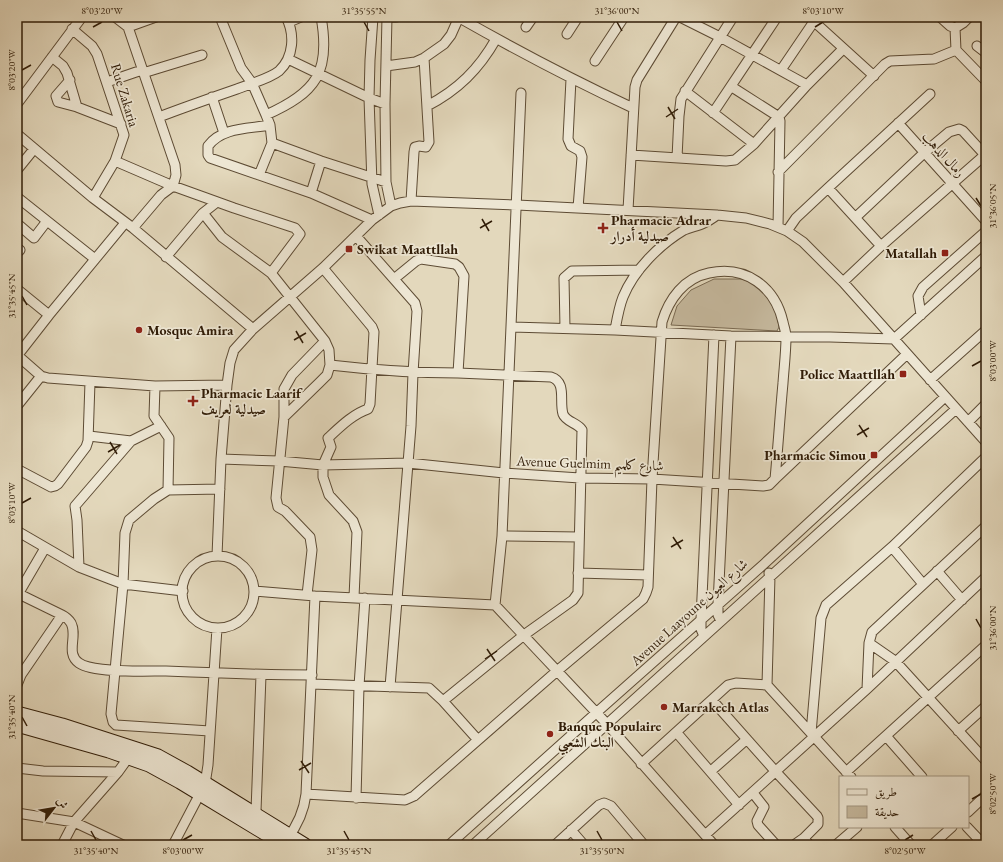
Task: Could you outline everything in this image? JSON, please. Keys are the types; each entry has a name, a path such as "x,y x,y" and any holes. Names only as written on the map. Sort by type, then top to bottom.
{"street":[{"path":"17,104 82,17"},
{"path":"115,17 128,27 159,117 175,165 176,175 173,186 161,195 95,259 17,356 41,376 53,379 155,386 227,385"},
{"path":"128,27 156,17"},
{"path":"220,17 241,68 252,83 270,125 272,143 259,175"},
{"path":"159,117 252,83 279,71 288,59 292,42 287,20 301,17"},
{"path":"266,115 295,100 306,90 319,73 323,64 325,49 321,17"},
{"path":"374,17 370,60 369,98 371,178 375,218"},
{"path":"391,206 386,182 385,104 387,17 396,17"},
{"path":"386,66 415,62 424,58 444,44 451,35 459,17 496,39 571,79 633,108"},
{"path":"526,27 533,17"},
{"path":"567,34 578,17"},
{"path":"595,61 624,17"},
{"path":"628,210 635,87 637,80 676,17"},
{"path":"680,17 808,85"},
{"path":"678,158 679,106 685,91 733,17"},
{"path":"714,113 777,17"},
{"path":"940,17 950,26 955,28"},
{"path":"955,28 969,17"},
{"path":"781,70 813,18 843,49 874,76"},
{"path":"955,28 956,50 986,80"},
{"name":"Rue Zakaria","path":"72,29 94,49 107,82 124,135 115,160 93,198"},
{"path":"427,106 441,99 478,67 487,56 496,39"},
{"path":"977,46 986,53"},
{"path":"631,155 726,161 734,160 741,156 754,144 843,49"},
{"path":"778,172 885,64 890,61 934,59 956,50"},
{"path":"107,82 202,55"},
{"path":"52,57 65,69 70,80 77,107"},
{"path":"411,201 415,147 426,147 429,142 424,58"},
{"path":"288,59 369,98 385,104"},
{"path":"571,79 568,139 571,146 580,151 582,157 578,208"},
{"path":"70,80 56,96 58,102 77,107 121,124"},
{"path":"732,87 779,117 778,172 783,229"},
{"path":"685,91 754,144"},
{"path":"495,605 502,536 521,93"},
{"path":"783,229 930,94"},
{"path":"212,98 224,133"},
{"name":"رمال الدهب","path":"898,124 986,220"},
{"path":"270,125 224,133 208,146 208,155 210,158 375,218"},
{"path":"843,282 881,246 953,184 985,154 963,131 959,129 949,132 924,153 856,217"},
{"path":"17,134 253,329"},
{"path":"272,143 386,182"},
{"path":"17,170 34,149"},
{"path":"115,160 173,186 298,230 300,234 271,274"},
{"path":"311,194 321,161"},
{"path":"828,188 881,246"},
{"path":"17,197 95,259"},
{"path":"217,556 221,459 227,385 230,363 234,350 253,329 323,268 375,218 391,206 411,201 717,215 746,218 783,229 803,242 843,282 986,442"},
{"path":"166,257 203,213 217,202"},
{"path":"203,213 222,237 271,274 325,341 329,350 330,365 327,374 320,383 284,416"},
{"path":"615,330 622,298 639,270 658,251 678,235 686,230 705,223 717,215"},
{"path":"17,229 20,226 34,238 47,221"},
{"path":"921,315 918,296 923,287 986,231"},
{"path":"356,236 415,303 417,311 411,426 390,687"},
{"path":"17,248 20,250 17,253"},
{"path":"512,327 615,330 731,336 894,339 986,256"},
{"path":"394,279 416,261 421,259 455,264 462,270 464,276 458,374"},
{"path":"323,268 372,326 374,332 370,404 368,409 343,424 328,438 331,447 323,465 323,477 329,495 352,521 357,532 354,597"},
{"path":"565,328 564,278 567,274 572,271 639,270"},
{"path":"306,794 405,800 414,796 557,671 643,599 646,593 648,575 660,332 666,308 673,297 686,284 704,274 725,271 752,277 768,290 779,310 786,336 775,479"},
{"path":"17,289 49,315"},
{"path":"704,636 701,629 701,619 714,335"},
{"path":"721,621 718,615 718,604 731,336"},
{"path":"930,380 984,336"},
{"path":"285,842 301,814 306,794 311,679 312,550 310,537 285,510 278,507 276,498 284,416 284,389 292,375 325,341"},
{"name":"Avenue Guelmim شارع كلميم","path":"221,459 280,461 323,465 408,463 504,474 580,478 652,479 763,486 769,485 907,354"},
{"path":"330,365 413,373 551,377 559,382 563,414 567,419 580,427 582,430 583,439 580,478 578,593 573,600 524,635 443,701"},
{"path":"17,406 41,376"},
{"path":"17,469 51,487 55,486 86,447 88,436 90,382"},
{"path":"155,386 154,416 169,438 168,490"},
{"name":"Avenue Laayoune شارع العيون","path":"449,845 764,564 946,397"},
{"path":"968,422 986,404"},
{"name":"Avenue Laayoune شارع العيون","path":"473,845 956,409"},
{"path":"79,567 75,506 131,441 161,426"},
{"path":"88,436 131,441"},
{"path":"812,734 822,612 826,605 892,547 986,457"},
{"path":"210,731 116,725 113,722 111,714 123,584 125,533 129,520 154,499 168,490 220,489"},
{"path":"867,689 869,643 872,632 986,526"},
{"path":"17,531 79,567 123,584 183,592"},
{"path":"502,536 579,537"},
{"path":"892,547 922,584"},
{"path":"45,548 17,594 62,615 71,623 73,629 73,656 76,661 87,667 116,670 261,675 311,679 359,686 429,688 443,701 478,740"},
{"path":"217,556 229,558 239,563 247,571 254,591 251,604 246,614 238,622 227,627 217,628 205,626 195,621 188,613 183,603 183,581 188,571 201,560 217,556"},
{"path":"764,564 770,576 767,685 849,774 886,736 986,645"},
{"path":"937,572 962,600"},
{"path":"578,573 648,575"},
{"path":"705,835 776,772 812,734 867,689 986,577"},
{"path":"254,591 495,605 607,724 714,845"},
{"path":"356,798 359,686 365,598"},
{"path":"17,686 21,675 62,615"},
{"path":"173,845 202,789 208,765 217,628"},
{"path":"869,643 895,662 986,761"},
{"path":"254,814 256,811 261,675"},
{"path":"641,764 732,684 767,685"},
{"path":"712,700 746,740 818,818 818,824 807,842 794,845"},
{"path":"958,731 986,706"},
{"path":"17,713 62,725 132,752 149,765 180,782 202,789 254,814 285,842"},
{"path":"17,724 132,752"},
{"path":"677,733 739,805"},
{"path":"886,736 921,776"},
{"path":"711,771 746,740"},
{"path":"62,845 74,822 118,772 132,752"},
{"path":"17,768 43,771 118,772"},
{"path":"202,789 285,842 305,845"},
{"path":"753,793 764,807 757,821 758,825 776,845"},
{"path":"969,811 986,795"},
{"path":"555,845 599,805 605,803 611,806 644,845"},
{"path":"17,812 74,822 122,845"},
{"path":"836,845 856,828"},
{"path":"896,828 911,845"},
{"path":"932,845 951,828"},
{"path":"968,828 984,845"},
{"path":"571,830 584,845"}],"green space":[{"path":"714,279 742,279 762,287 775,304 779,327 777,331 671,325 677,306 691,290"}],"place":[{"name":"Pharmacie Adrar صيدلية أدرار","path":"603,228"},
{"name":"Swikat Maattllah","path":"349,249"},
{"name":"Matallah","path":"945,253"},
{"name":"Mosque Amira","path":"139,330"},
{"name":"Police Maattllah","path":"903,374"},
{"name":"Pharmacie Laarif صيدلية لعريف","path":"193,401"},
{"name":"Pharmacie Simou","path":"874,455"},
{"name":"Marrakech Atlas","path":"664,707"},
{"name":"Banque Populaire البنك الشعبي","path":"550,734"}]}
